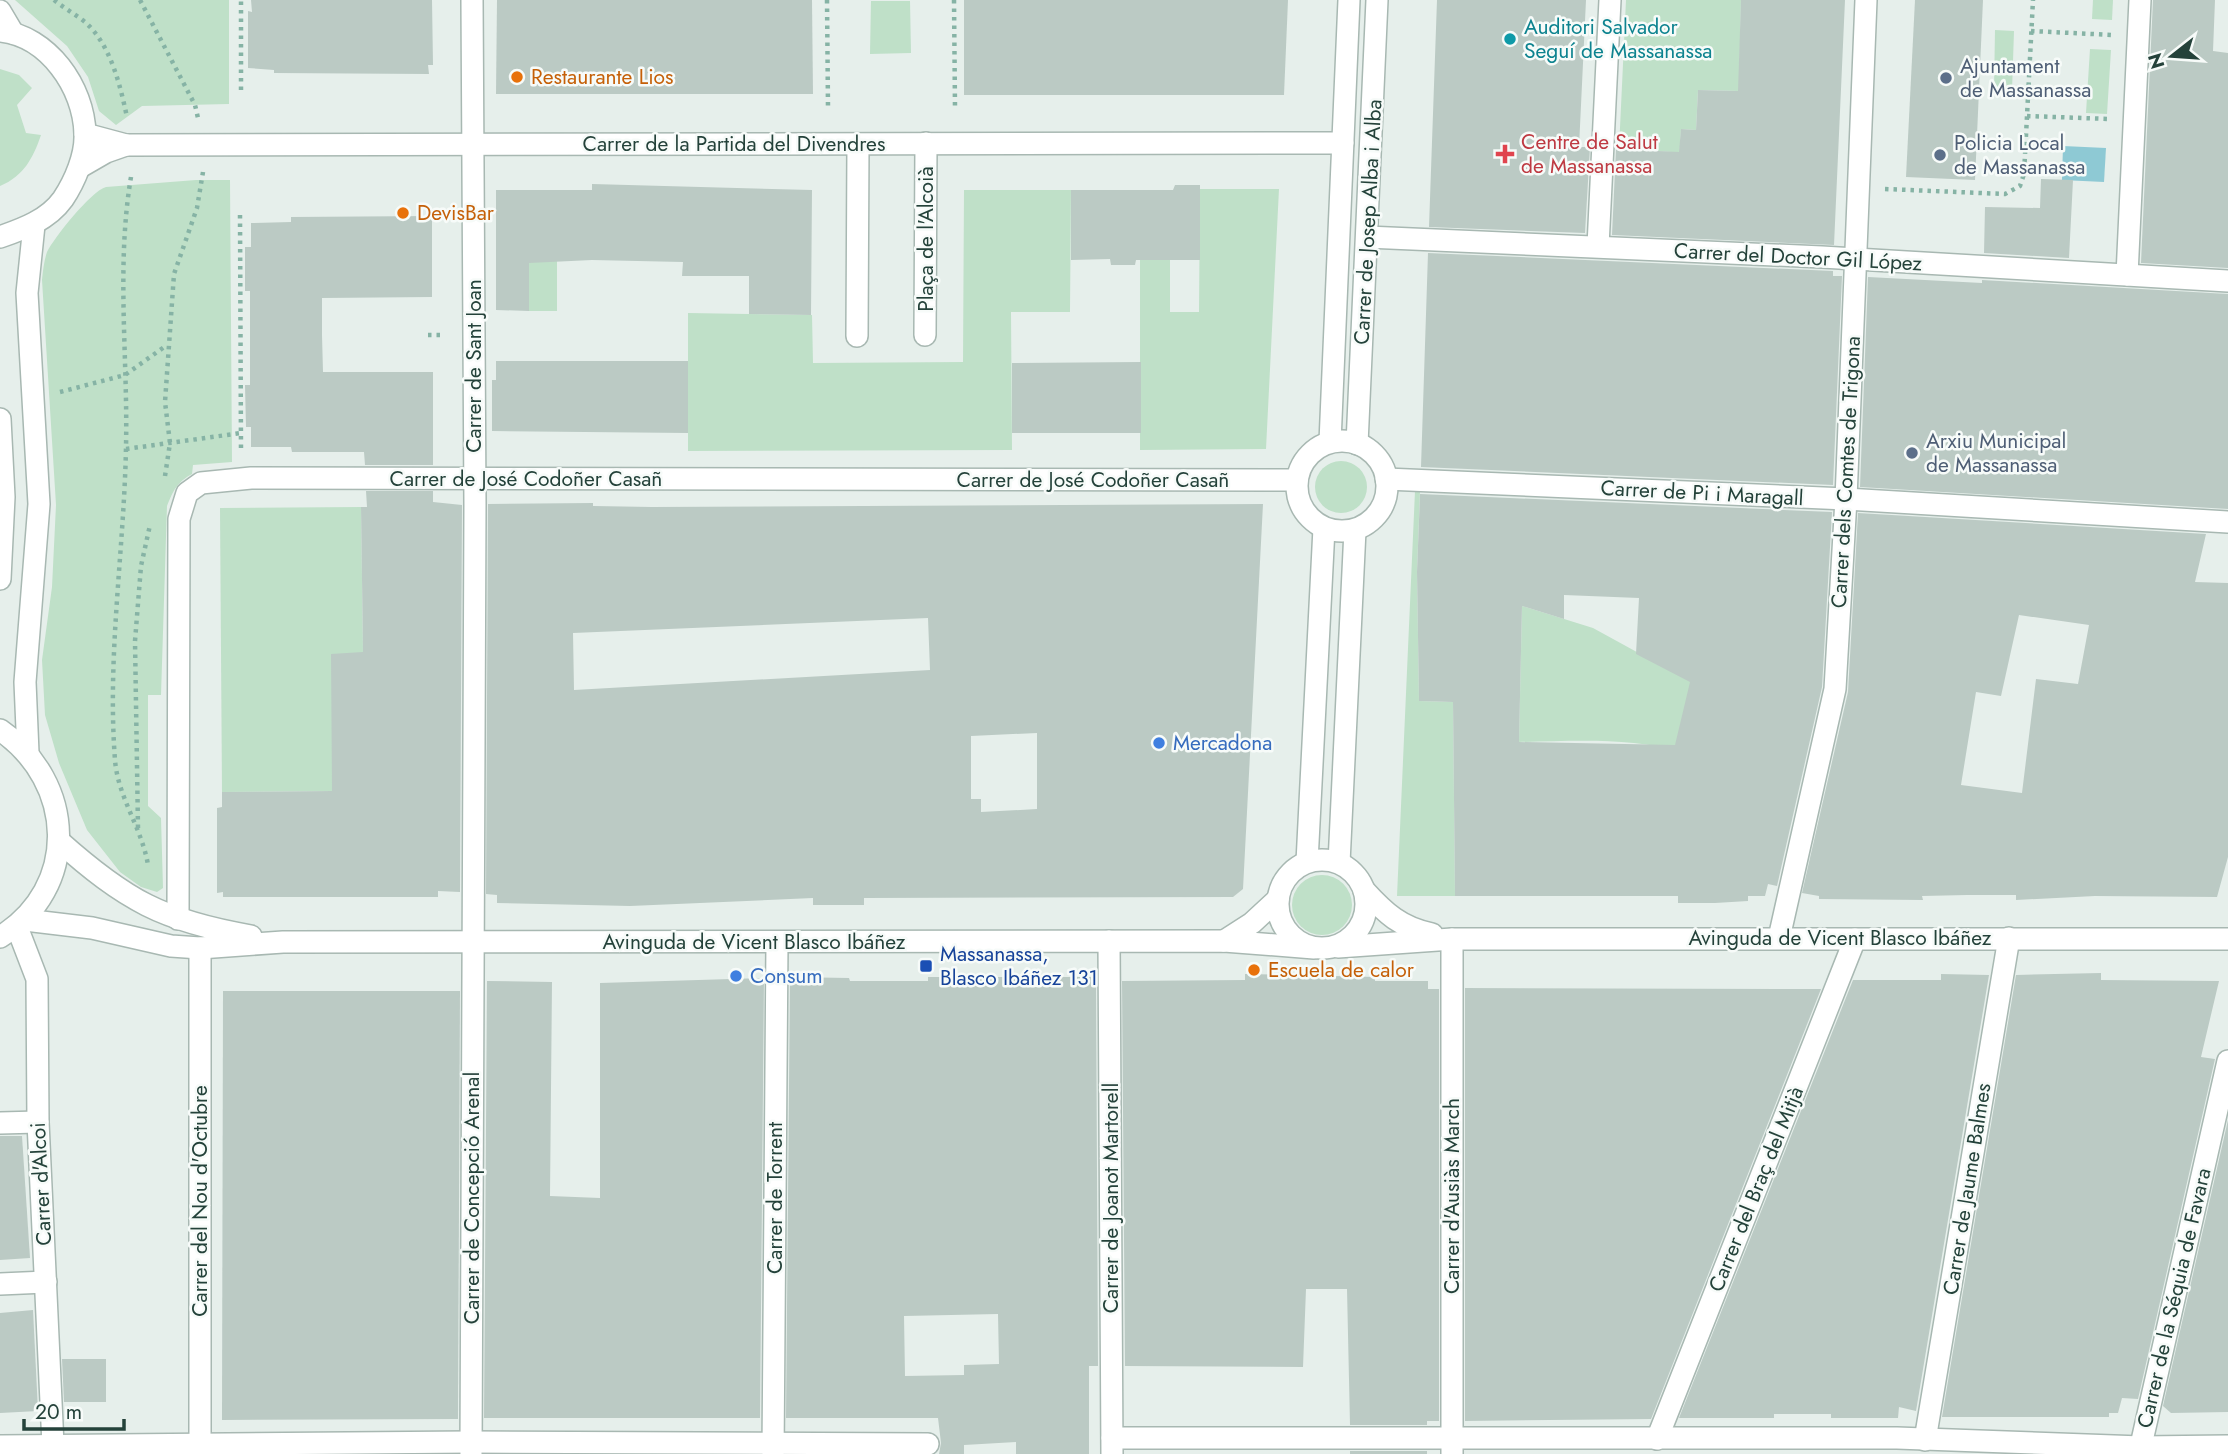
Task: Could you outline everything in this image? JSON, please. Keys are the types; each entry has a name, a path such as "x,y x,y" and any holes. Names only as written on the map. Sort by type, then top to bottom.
{"street":[{"name":"Carrer de Sant Joan","path":"472,0 474,942"},
{"name":"Carrer de Josep Alba i Alba","path":"1330,442 1349,0"},
{"name":"Carrer de Josep Alba i Alba","path":"1357,443 1377,0"},
{"path":"1598,246 1610,0"},
{"name":"Carrer dels Comtes de Trigona","path":"1779,938 1835,689 1846,499 1866,0"},
{"path":"2127,275 2140,0"},
{"path":"0,11 7,32 51,55 76,91 85,134 80,167 62,200 34,225 0,237"},
{"name":"Carrer de la Partida del Divendres","path":"85,134 125,145 1343,143"},
{"name":"Plaça de l'Alcoià","path":"925,335 926,143"},
{"path":"857,335 858,144"},
{"name":"Carrer de la Partida del Divendres","path":"80,167 125,145"},
{"path":"28,753 25,682 39,504 26,284 34,225"},
{"name":"Carrer del Doctor Gil López","path":"1367,237 1856,259 2228,281"},
{"path":"0,419 4,497 0,579"},
{"path":"1330,442 1357,443 1378,458 1386,479 1383,506 1366,525 1355,530 1339,532 1324,528 1311,520 1303,509 1297,495 1297,480 1308,456 1330,442"},
{"name":"Carrer de José Codoñer Casañ","path":"178,919 179,519 187,493 201,483 217,479 1297,480"},
{"name":"Carrer de Pi i Maragall","path":"1386,479 1846,499 2228,522"},
{"path":"1307,862 1324,528"},
{"path":"1339,863 1355,530"},
{"path":"0,730 28,753 46,779 57,810 59,841 50,879 42,897 14,928"},
{"name":"Avinguda de Vicent Blasco Ibáñez","path":"59,841 101,878 150,909 215,930 283,942"},
{"path":"1224,941 1252,923 1278,899 1287,877 1307,862 1328,860 1350,869 1364,890 1366,917 1350,940 1338,947 1314,948 1301,944 1283,925 1278,899"},
{"name":"Avinguda de Vicent Blasco Ibáñez","path":"1364,890 1387,915 1408,929 1452,939"},
{"name":"Avinguda de Vicent Blasco Ibáñez","path":"14,928 92,928 152,943 201,948 283,942 1224,941 1314,948"},
{"name":"Carrer d'Alcoi","path":"14,928 37,979 38,1122 54,1445"},
{"name":"Carrer de Jaume Balmes","path":"1925,1440 2009,938"},
{"name":"Avinguda de Vicent Blasco Ibáñez","path":"1338,947 1452,939 2228,939"},
{"name":"Carrer d'Ausiàs March","path":"1452,939 1452,1446"},
{"name":"Carrer del Braç del Mitjà","path":"1657,1439 1855,939"},
{"name":"Carrer de Concepció Arenal","path":"471,1448 474,942"},
{"name":"Carrer de Torrent","path":"774,1450 776,942"},
{"name":"Carrer de Joanot Martorell","path":"1109,942 1112,1446"},
{"name":"Carrer del Nou d'Octubre","path":"200,1449 201,948"},
{"name":"Carrer de la Séquia de Favara","path":"2140,1450 2228,1061"},
{"path":"0,1123 38,1122"},
{"path":"0,1284 46,1282"},
{"path":"1112,1446 1452,1446 1657,1439 1925,1440 2140,1450 2228,1446"},
{"path":"0,1446 774,1450 928,1444"}],"path":[{"path":"54,0 86,23 102,44 114,69 127,117"},
{"path":"140,0 195,105 200,124"},
{"path":"241,0 241,90"},
{"path":"827,0 828,108"},
{"path":"954,0 955,108"},
{"path":"1874,188 2004,194 2020,186 2024,174 2033,0"},
{"path":"2031,31 2121,35"},
{"path":"2027,116 2117,119"},
{"path":"131,177 126,240 126,449 116,636 115,758 118,782 146,849 149,879"},
{"path":"240,215 241,457"},
{"path":"428,335 440,335"},
{"path":"49,393 94,385 125,375 167,345"},
{"path":"126,449 241,433"}],"green space":[{"path":"15,0 229,0 229,104 142,106 116,125 99,111 88,77 67,46"},
{"path":"1626,0 1741,0 1739,91 1698,90 1696,130 1681,129 1679,163 1672,152 1619,149"},
{"path":"2093,0 2113,0 2112,20 2092,19"},
{"path":"871,1 910,1 911,53 870,54"},
{"path":"1995,30 2014,31 2012,91 1994,90"},
{"path":"2090,49 2111,50 2107,114 2086,113"},
{"path":"0,69 19,75 32,88 17,105 26,133 41,135 35,151 21,172 0,186"},
{"path":"230,180 232,462 193,465 192,474 176,487 167,506 161,695 148,695 148,806 161,818 163,888 157,892 141,887 120,872 87,830 59,763 45,715 42,660 52,587 56,505 42,280 46,255 51,245 99,190 106,187"},
{"path":"1200,189 1279,189 1266,449 1140,450 1140,190 1170,190 1170,312 1199,312"},
{"path":"529,190 557,190 557,311 529,311"},
{"path":"964,190 1071,190 1070,312 1011,312 1012,450 688,451 688,313 812,315 813,363 963,362"},
{"path":"1341,461 1351,463 1359,469 1365,477 1365,497 1359,505 1351,511 1341,513 1331,511 1323,505 1317,497 1315,487 1317,477 1323,469 1331,463"},
{"path":"1415,491 1420,491 1417,572 1419,701 1453,702 1455,896 1397,896"},
{"path":"361,507 363,652 332,791 222,792 220,508"},
{"path":"1522,606 1593,628 1697,685 1682,752 1623,742 1519,742"},
{"path":"1322,875 1339,880 1347,888 1352,905 1347,922 1339,930 1322,935 1305,930 1297,922 1292,905 1297,888 1305,880"}],"water":[{"path":"2063,146 2106,148 2104,182 2062,180"}],"building":[{"path":"251,0 432,0 433,65 428,65 429,74 274,73 274,70 248,68 248,11 252,12"},
{"path":"497,0 812,0 813,94 496,94"},
{"path":"964,0 1288,0 1284,95 964,95"},
{"name":"Centre de Salut de Massanassa","path":"1437,0 1586,0 1579,147 1590,147 1585,233 1429,227"},
{"path":"1741,0 1845,0 1834,245 1612,235 1616,149 1679,152 1681,129 1696,130 1698,90 1738,91"},
{"name":"Ajuntament de Massanassa","path":"1915,0 1983,0 1975,180 1906,177"},
{"path":"2153,0 2215,0 2213,51 2228,53 2228,268 2141,263"},
{"path":"2041,179 2073,180 2069,258 1984,253 1985,207 2040,208"},
{"path":"592,184 812,190 811,315 749,314 749,276 682,276 683,262 592,260 529,263 529,311 496,310 496,190 592,190"},
{"path":"1175,185 1200,185 1200,260 1136,260 1135,265 1111,265 1110,259 1071,260 1071,190 1173,190"},
{"path":"432,216 432,297 322,298 322,335 323,372 433,372 433,465 365,465 364,452 292,452 291,447 251,447 251,427 246,427 245,385 250,385 250,291 245,291 245,247 251,247 251,223 291,222 291,217"},
{"path":"1428,253 1833,271 1833,276 1842,276 1833,485 1421,467"},
{"path":"1868,277 1982,283 1982,280 2228,294 2228,509 1860,487"},
{"path":"496,361 688,361 688,433 492,431 492,380 496,380"},
{"path":"1141,362 1141,433 1012,433 1012,363"},
{"path":"366,491 433,491 433,502 462,505 460,892 438,891 438,897 223,897 223,892 217,893 217,808 222,807 222,792 332,791 331,654 363,652 361,507 367,507"},
{"path":"1420,494 1832,512 1822,687 1777,886 1768,884 1765,896 1748,896 1748,901 1715,903 1678,903 1678,896 1455,896 1453,702 1419,701 1417,572","holes":["1564,595 1639,598 1636,654 1690,682 1675,745 1519,742 1522,606 1564,619"]},
{"path":"593,503 593,506 652,507 1263,504 1243,889 1233,897 864,898 864,905 813,905 813,898 630,906 497,903 497,895 486,894 488,504","holes":["928,618 930,670 574,690 573,633","1037,733 1037,809 981,812 981,799 971,799 971,736"]},
{"path":"1858,513 2206,534 2195,582 2228,583 2228,857 2217,897 2095,896 2016,900 2016,895 1967,895 1922,896 1923,900 1819,899 1819,896 1802,893 1848,692","holes":["2019,615 2089,625 2078,684 2036,679 2022,793 1961,785 1976,692 2001,696"]},
{"path":"2101,973 2101,980 2219,981 2201,1057 2215,1059 2138,1399 2122,1398 2118,1413 2109,1413 2109,1417 1942,1417 2016,975"},
{"path":"1245,974 1428,981 1428,989 1439,989 1439,1421 1427,1421 1427,1425 1350,1425 1347,1289 1306,1289 1303,1367 1125,1366 1122,981 1245,980"},
{"path":"1941,974 1989,975 1916,1411 1899,1407 1898,1418 1831,1418 1831,1414 1774,1414 1774,1418 1679,1418 1853,980 1941,980"},
{"path":"790,977 849,978 850,981 928,981 928,977 1092,977 1092,981 1096,981 1098,1366 1089,1366 1089,1454 1016,1454 1016,1442 964,1445 964,1454 939,1454 941,1443 938,1418 786,1418","holes":["998,1314 999,1364 964,1365 964,1375 905,1376 904,1316"]},
{"path":"764,978 760,1418 484,1418 487,981 552,982 550,1196 600,1198 600,983"},
{"path":"1465,988 1821,989 1651,1419 1465,1421"},
{"path":"223,991 460,991 458,1419 222,1420"},
{"path":"2228,1120 2228,1412 2171,1413 2163,1406"},
{"path":"0,1136 22,1136 30,1258 0,1260"},
{"path":"33,1310 38,1411 0,1413 0,1313"},
{"path":"62,1359 106,1359 106,1402 64,1402"},
{"path":"1350,1451 1427,1451 1427,1454 1350,1454"}],"place":[{"name":"Auditori Salvador Seguí de Massanassa","path":"1510,39"},
{"name":"Restaurante Lios","path":"517,77"},
{"name":"Ajuntament de Massanassa","path":"1946,78"},
{"name":"Centre de Salut de Massanassa","path":"1505,154"},
{"name":"Policia Local de Massanassa","path":"1940,155"},
{"name":"DevisBar","path":"403,213"},
{"name":"Arxiu Municipal de Massanassa","path":"1912,453"},
{"name":"Mercadona","path":"1159,743"},
{"name":"Massanassa, Blasco Ibáñez 131","path":"926,966"},
{"name":"Escuela de calor","path":"1254,970"},
{"name":"Consum","path":"736,976"}]}
